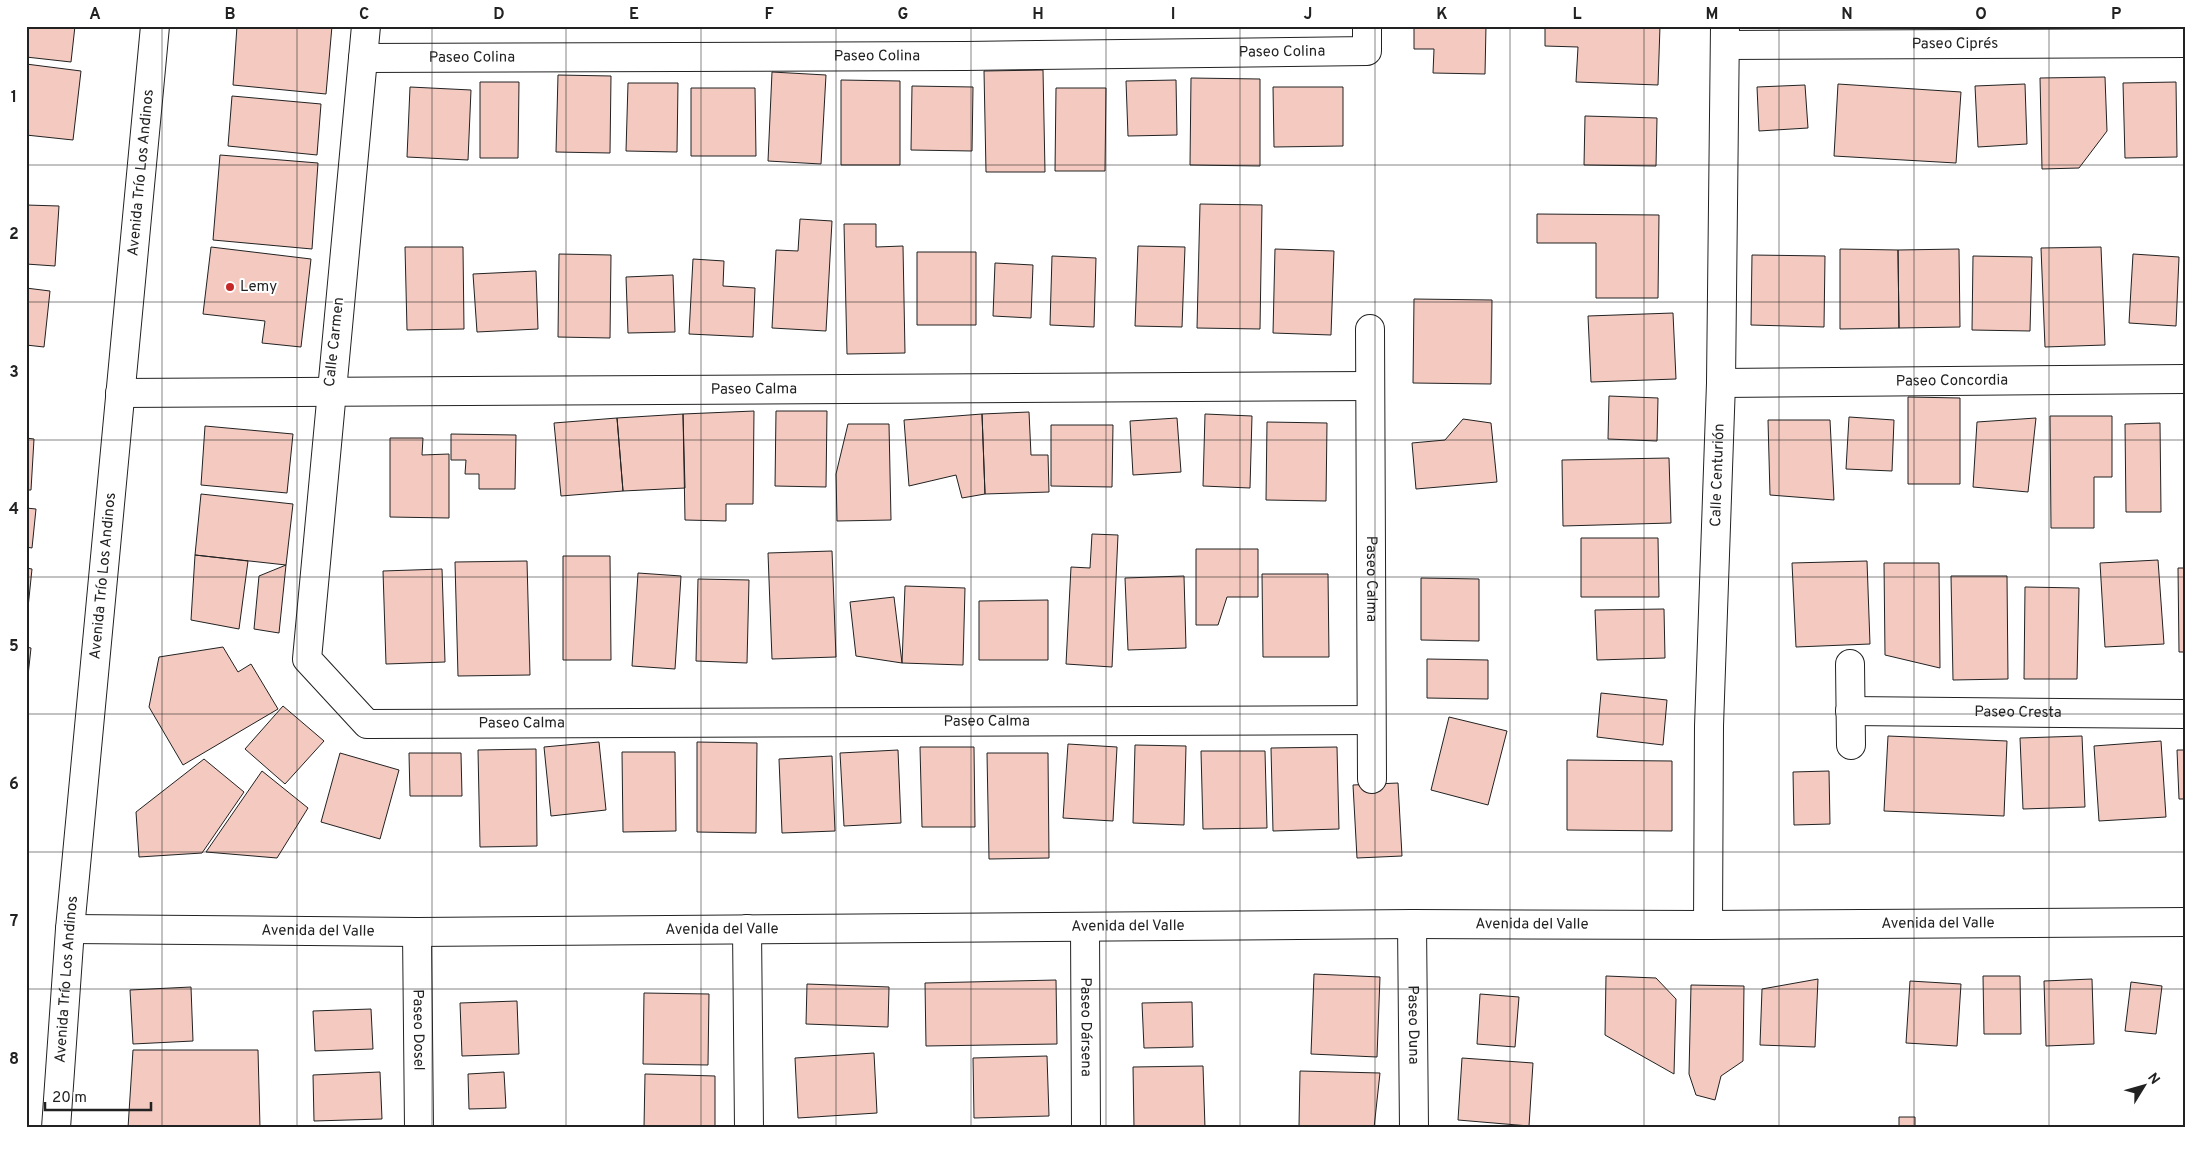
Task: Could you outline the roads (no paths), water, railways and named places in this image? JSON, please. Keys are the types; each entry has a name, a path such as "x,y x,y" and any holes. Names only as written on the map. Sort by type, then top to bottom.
{"street":[{"name":"Avenida Trío Los Andinos","path":"56,1128 70,929 155,26"},
{"name":"Calle Carmen","path":"307,659 330,392 366,26"},
{"name":"Paseo Colina","path":"363,58 965,56 1367,51 1367,26"},
{"name":"Paseo Ciprés","path":"1725,36 2185,43"},
{"name":"Calle Centurión","path":"1708,925 1709,726 1721,383 1725,36"},
{"path":"1370,329 1370,386"},
{"name":"Paseo Concordia","path":"1721,383 2185,379"},
{"name":"Paseo Calma","path":"120,393 1370,386 1371,720 367,724 307,659"},
{"path":"1850,664 1851,746"},
{"name":"Paseo Cresta","path":"1850,711 2185,714"},
{"path":"1371,720 1372,779"},
{"name":"Avenida del Valle","path":"70,929 417,932 1412,924 1708,925 2185,922"},
{"name":"Paseo Duna","path":"1412,924 1414,1128"},
{"name":"Paseo Dársena","path":"1085,926 1086,1128"},
{"path":"747,929 749,1128"},
{"name":"Paseo Dosel","path":"417,932 418,1128"}],"place":[{"name":"Lemy","path":"230,287"}]}
